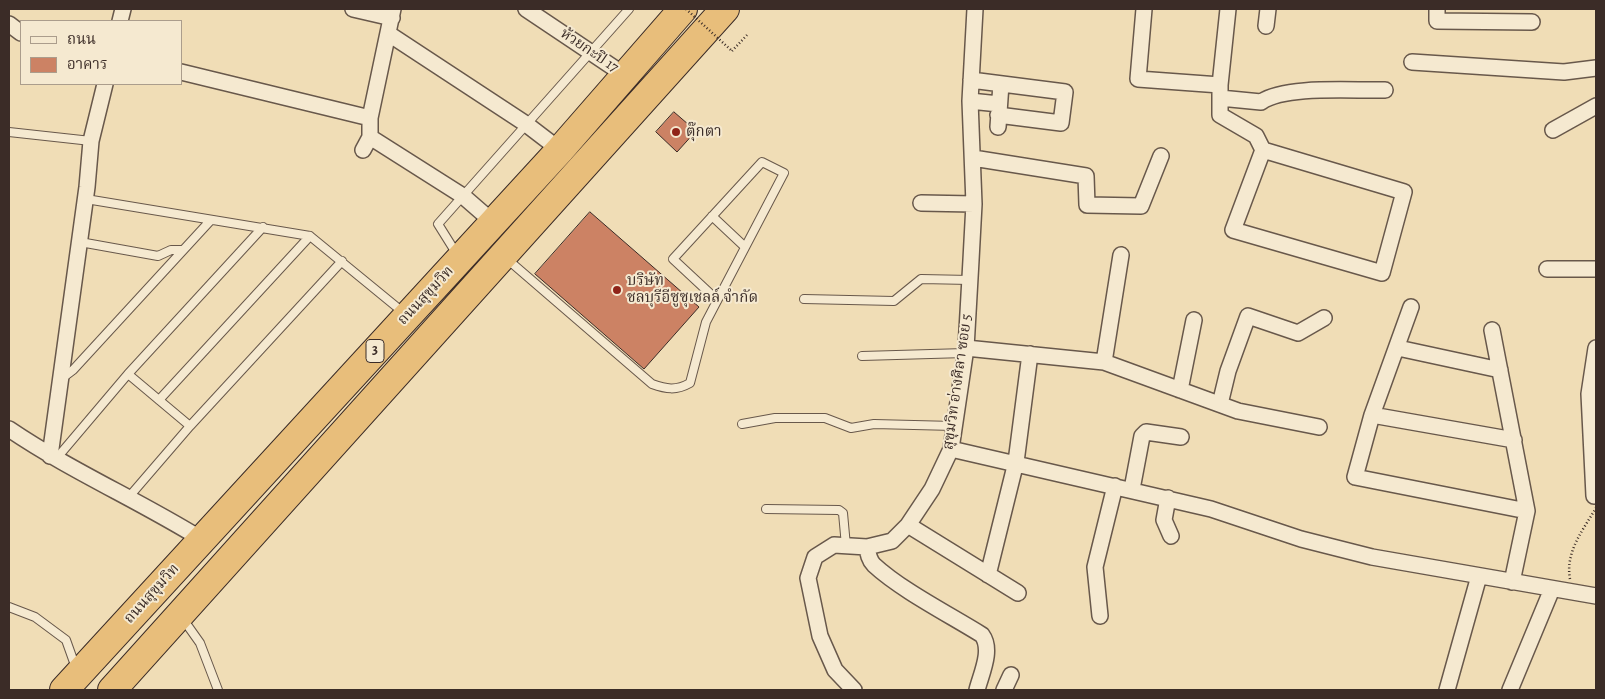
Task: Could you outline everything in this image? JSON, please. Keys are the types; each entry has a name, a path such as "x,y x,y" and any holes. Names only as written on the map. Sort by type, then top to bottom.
{"highway":[{"name":"ถนนสุขุมวิท","path":"71,683 201,539 460,260 685,9"},
{"name":"ถนนสุขุมวิท","path":"112,690 725,9"}],"street":[{"path":"353,9 392,14 370,118 367,143 463,196 494,222"},
{"name":"ห้วยกะปิ 17","path":"526,9 590,50 626,76"},
{"name":"สุขุมวิท อ่างศิลา ซอย 5","path":"852,690 835,670 820,636 808,578 815,557 834,545 867,547 892,541 908,525 932,488 951,449 965,350 970,280 974,204 970,101 975,9"},
{"path":"1144,9 1138,79 1220,91 1261,102 1270,96 1287,92 1385,90"},
{"path":"1228,9 1220,91 1220,115 1256,136 1263,150 1404,192 1382,274 1233,230 1263,150"},
{"path":"1266,26 1268,9"},
{"path":"1437,9 1437,21 1532,22"},
{"path":"9,24 20,31"},
{"path":"389,34 526,124 560,150"},
{"path":"1412,62 1564,72 1596,68"},
{"path":"182,72 370,118"},
{"path":"970,101 998,115 1060,123 1065,92 971,80"},
{"path":"998,115 1001,84"},
{"path":"53,458 60,380 86,199 90,141 105,85"},
{"path":"1554,130 1596,106"},
{"path":"973,158 1086,176 1087,205 1141,206 1161,156"},
{"path":"921,203 974,204"},
{"path":"1104,362 1121,255"},
{"path":"1547,269 1596,269"},
{"path":"1411,307 1398,348 1372,415 1355,477 1527,511"},
{"path":"1220,404 1228,371 1248,316 1298,333 1324,318"},
{"path":"1180,390 1194,320"},
{"path":"1492,330 1527,511 1512,582"},
{"path":"1398,348 1500,370"},
{"path":"1595,501 1589,394 1596,348"},
{"path":"965,350 1030,354 1104,362 1238,411 1319,427"},
{"path":"988,575 1016,462 1030,354"},
{"path":"1372,415 1514,440"},
{"path":"9,429 53,458 201,539"},
{"path":"1132,490 1142,436 1146,432 1153,432 1180,437"},
{"path":"951,449 1016,462 1168,498 1211,509 1301,539 1363,554 1596,596"},
{"path":"1100,616 1095,567 1115,486"},
{"path":"1168,498 1164,520 1171,536"},
{"path":"908,525 1018,593"},
{"path":"867,547 874,564 912,592 982,635 987,649 978,690"},
{"path":"1447,690 1478,576"},
{"path":"1510,690 1552,589"},
{"path":"1004,690 1011,675"}],"lane":[{"path":"460,260 438,224 590,50 629,9"},
{"path":"9,132 90,141"},
{"path":"503,256 652,384 664,388 679,389 690,382 706,322 718,300 784,173 762,162 673,259 718,300"},
{"path":"86,199 310,236 407,316"},
{"path":"712,216 745,247"},
{"path":"60,380 73,370 210,221"},
{"path":"53,458 263,227"},
{"path":"159,400 310,236"},
{"path":"80,242 158,256 171,250 183,250"},
{"path":"128,498 190,426 342,261"},
{"path":"804,299 894,301 921,279 970,280"},
{"path":"862,356 965,350"},
{"path":"128,374 190,426"},
{"path":"742,424 775,418 825,418 851,428 874,424 954,426"},
{"path":"766,509 839,510 843,513 846,546"},
{"path":"9,607 35,617 66,640 71,683"},
{"path":"180,615 200,643 218,690"}],"path":[{"path":"685,9 732,51 747,35"},
{"path":"1573,592 1568,569 1572,548 1595,501"}],"building":[{"name":"ตุ๊กตา","path":"674,112 696,131 677,152 656,132"},
{"name":"บริษัท ชลบุรีอีซูซุเชลล์ จำกัด","path":"590,212 699,307 644,369 535,274"}],"place":[{"name":"ตุ๊กตา","path":"676,132"},
{"name":"บริษัท ชลบุรีอีซูซุเชลล์ จำกัด","path":"617,290"}]}
